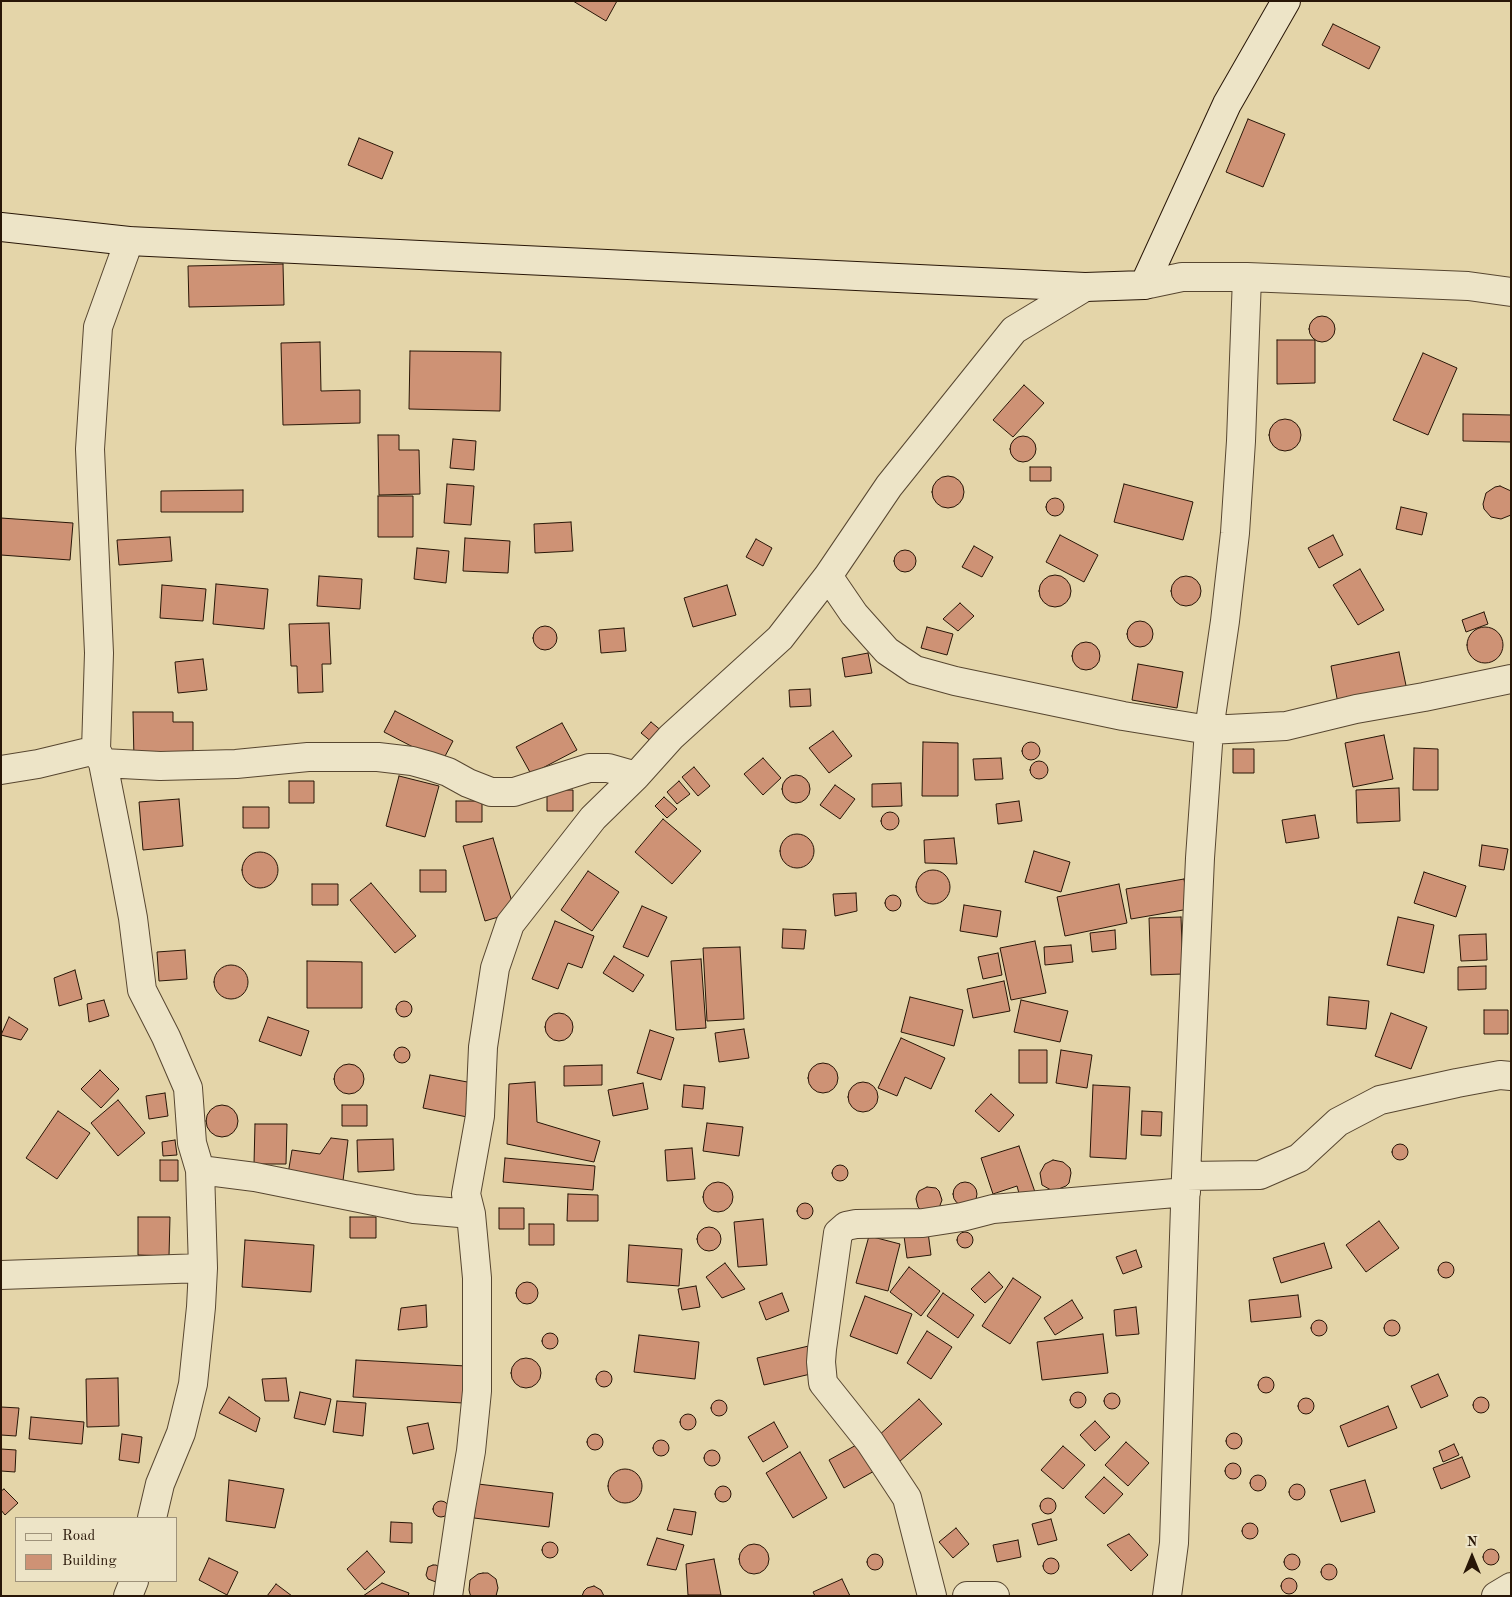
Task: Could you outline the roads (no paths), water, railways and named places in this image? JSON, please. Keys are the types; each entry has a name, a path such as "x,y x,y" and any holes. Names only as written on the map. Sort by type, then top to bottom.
{"street":[{"path":"1144,285 1227,104 1286,1"},
{"path":"1,227 129,241 1085,287 1144,285 1182,277 1247,277 1468,286 1511,292"},
{"path":"129,241 98,327 90,449 99,653 100,757 133,918 142,990 166,1037 188,1088 192,1143 200,1170 203,1268 193,1384 181,1433 160,1484 152,1517"},
{"path":"1167,1596 1174,1543 1186,1184 1200,867 1209,730 1235,533 1241,441 1247,277"},
{"path":"448,1596 471,1451 477,1391 477,1278 471,1214 466,1194 480,1116 483,1047 495,968 510,924 593,818 671,738 780,638 828,576 889,486 1014,330 1085,287"},
{"path":"828,576 854,614 887,651 915,670 955,681 1123,716 1209,730 1286,726 1356,709 1511,679"},
{"path":"1,770 100,757 160,766 236,764 308,757 378,757 412,761 430,766 448,772 468,783 491,792 514,792 589,768 608,768 636,776"},
{"path":"932,1596 907,1498 870,1442 823,1383 822,1349 838,1233 846,1226 856,1224 923,1223 962,1217 993,1209 1260,1176 1299,1158 1338,1122 1380,1100 1466,1081 1500,1075 1511,1076"},
{"path":"200,1170 255,1178 414,1209 471,1214"},
{"path":"1,1274 203,1268"},
{"path":"128,1596 134,1582"},
{"path":"1496,1596 1511,1587"},
{"path":"967,1596 995,1596"}]}
